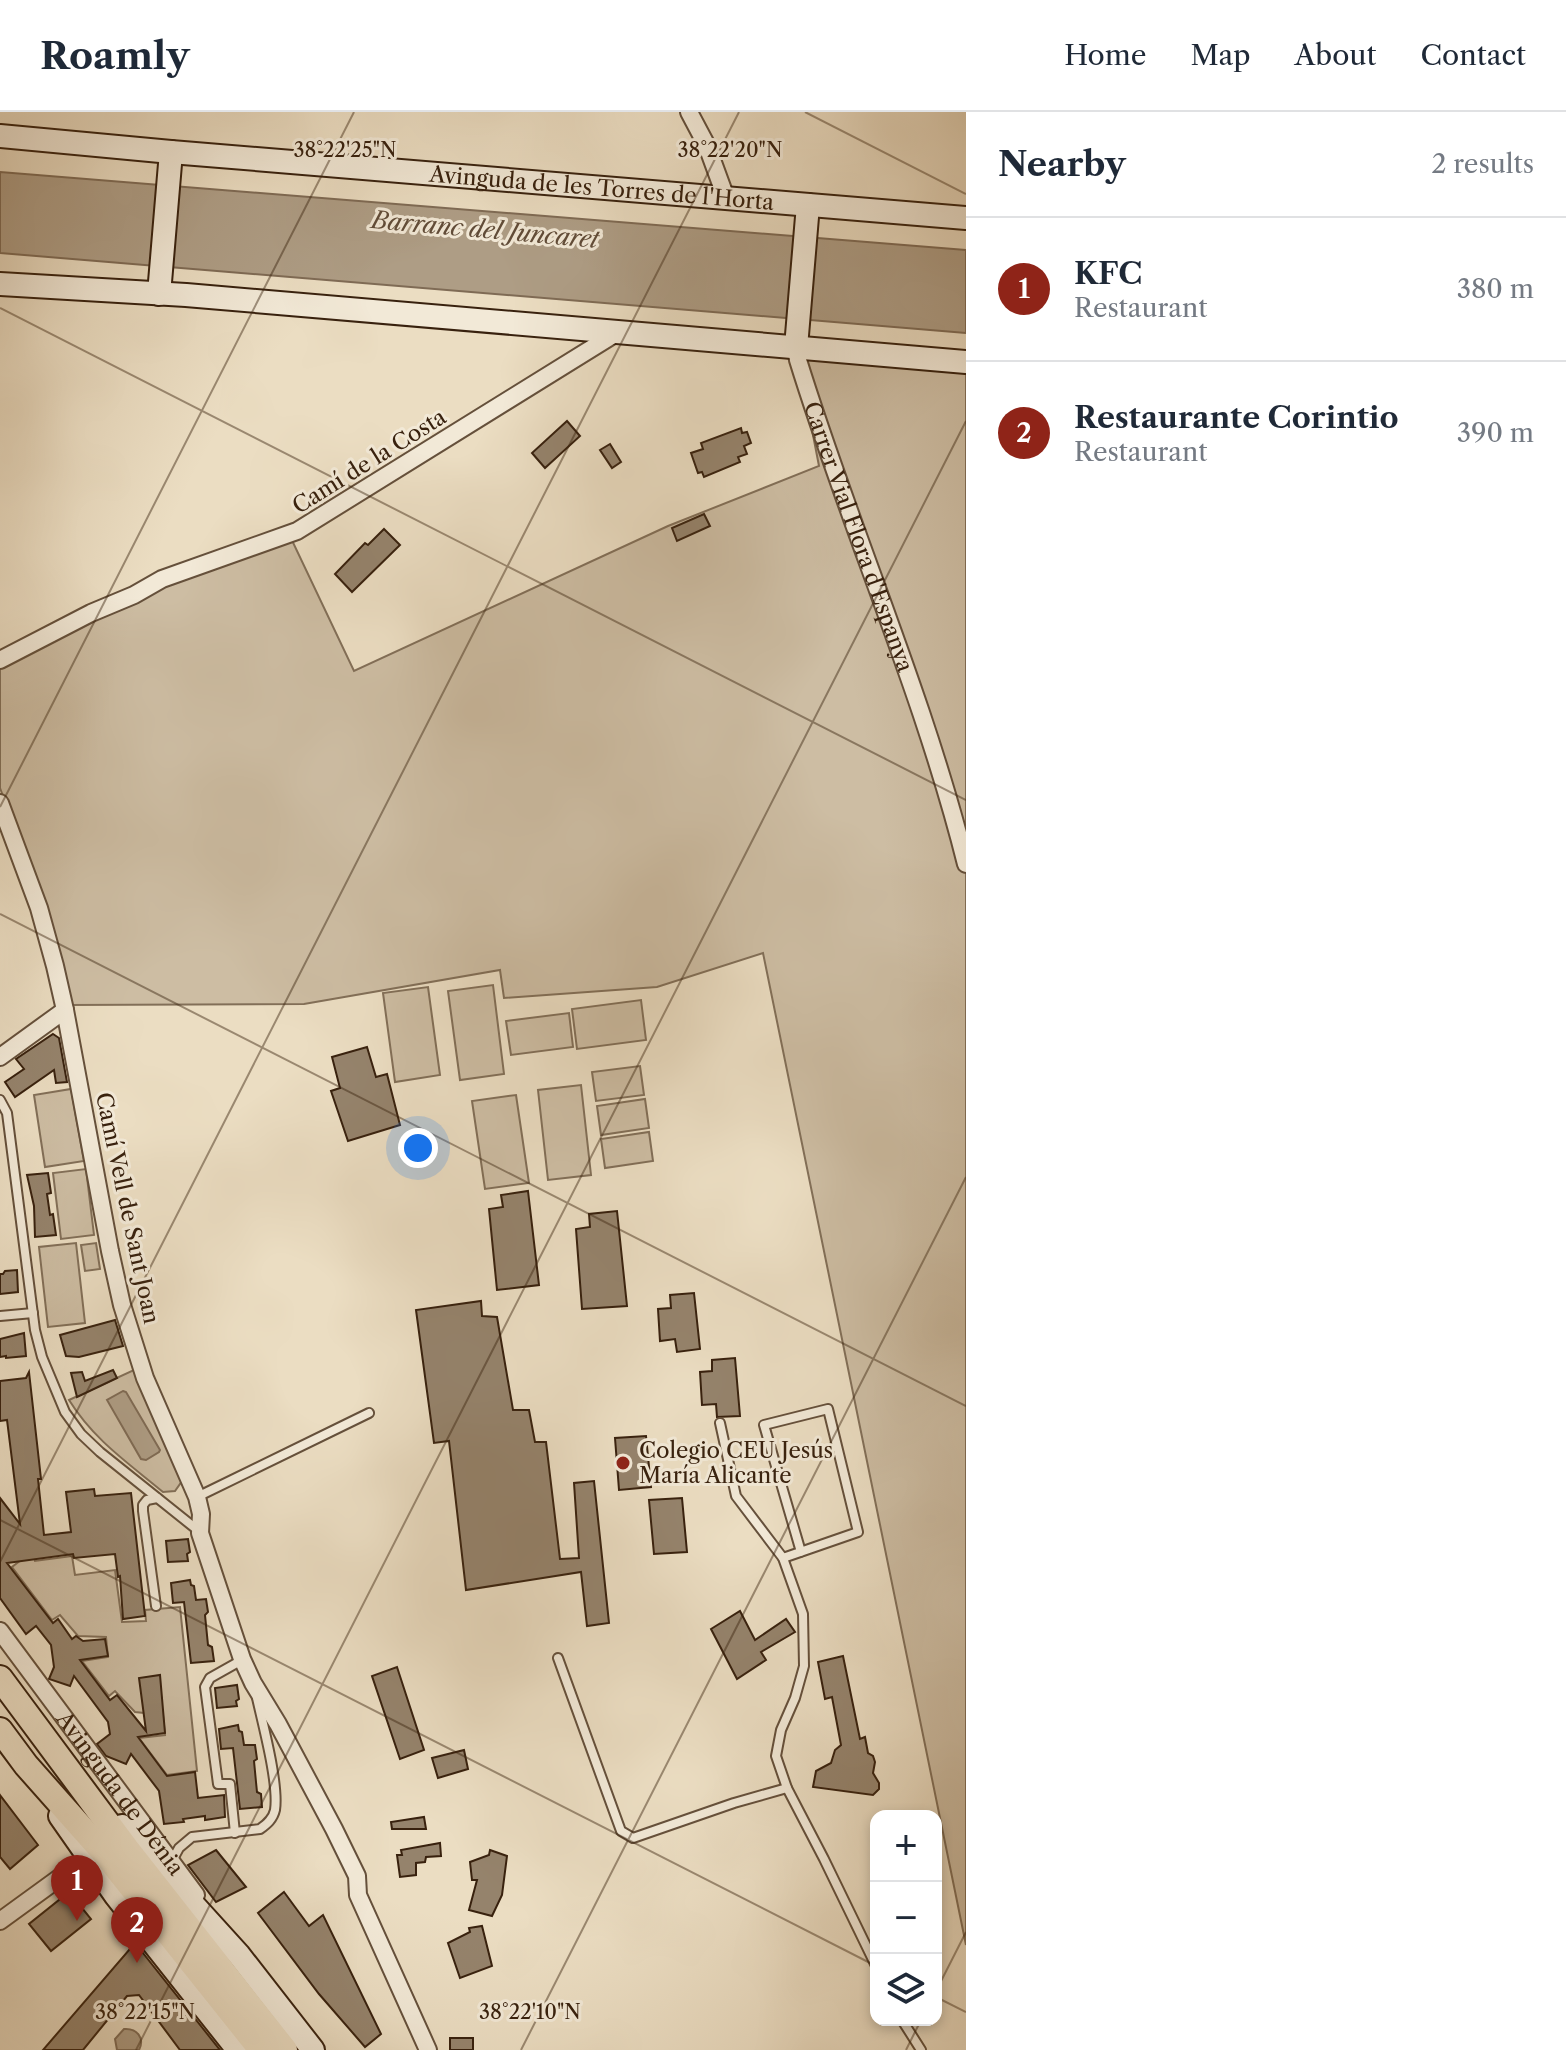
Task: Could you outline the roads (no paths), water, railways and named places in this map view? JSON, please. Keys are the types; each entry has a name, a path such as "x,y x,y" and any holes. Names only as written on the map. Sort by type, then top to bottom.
{"main road":[{"name":"Avinguda de les Torres de l'Horta","path":"0,136 170,161 726,198 966,218"},
{"path":"159,284 170,161"},
{"name":"Carrer Vial Flora d'Espanya","path":"796,347 808,205"},
{"path":"0,284 159,284 618,332 966,362"},
{"name":"Avinguda de Dénia","path":"0,1678 127,1849 285,2050"},
{"path":"0,1730 88,1857 238,2050"},
{"name":"Avinguda de Dénia","path":"52,1747 239,1955 313,2050"},
{"path":"26,1765 104,1853 261,2050"}],"street":[{"path":"689,112 707,146 726,198"},
{"name":"Camí de la Costa","path":"0,660 162,579 297,531 618,332"},
{"name":"Carrer Vial Flora d'Espanya","path":"796,347 825,445 935,753 966,864"},
{"name":"Camí Vell de Sant Joan","path":"0,803 39,908 65,1010 110,1251 122,1305 145,1378 197,1497 201,1514 200,1533 242,1659 271,1729 334,1829 357,1876 358,1895 428,2050"},
{"path":"0,1057 65,1010"},
{"name":"Avinguda de Dénia","path":"0,1631 239,1955"},
{"path":"0,1921 88,1857"}],"lane":[{"path":"0,1100 7,1113 33,1313 42,1357 69,1418 100,1452 200,1533"},
{"path":"0,1316 33,1313"},
{"path":"783,1558 801,1552 858,1532 828,1409 764,1425 801,1552"},
{"path":"197,1497 369,1413"},
{"path":"720,1423 736,1496 783,1558 803,1614 804,1666 781,1730 776,1756 787,1788 870,1954"},
{"path":"156,1606 143,1505 147,1500 157,1498"},
{"path":"558,1658 621,1831 633,1838 787,1788"},
{"path":"235,1833 230,1784 218,1784 205,1687 210,1678 242,1659"},
{"path":"172,1861 179,1848 192,1837 260,1829 268,1824 275,1808 271,1729"},
{"path":"906,2026 921,2050"}],"water":[{"name":"Barranc del Juncaret","path":"0,172 966,250 966,333 0,253"},
{"path":"123,1391 160,1450 146,1460 141,1459 107,1400"},
{"path":"124,2029 133,2030 139,2035 139,2050 117,2050 115,2039"}],"place":[{"name":"Colegio CEU Jesús María Alicante","path":"623,1463"},
{"name":"KFC","path":"77,1921"},
{"name":"Restaurante Corintio","path":"137,1963"}]}
